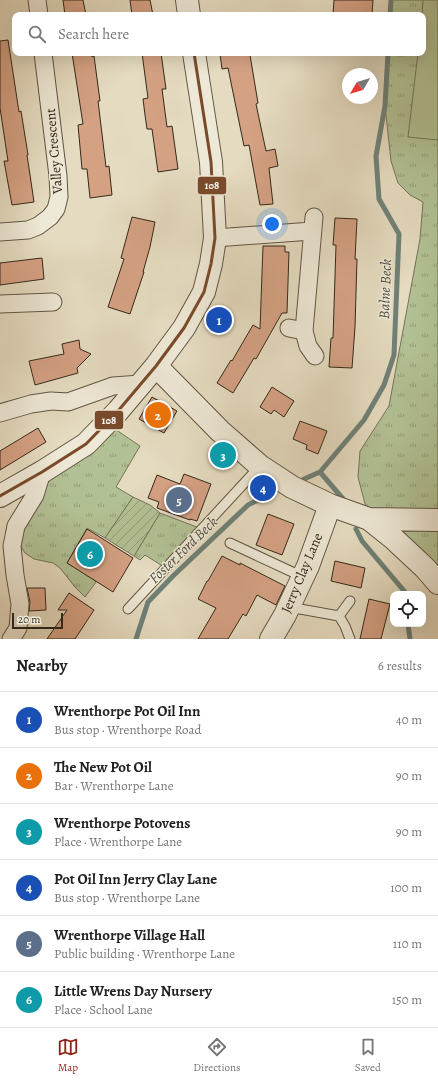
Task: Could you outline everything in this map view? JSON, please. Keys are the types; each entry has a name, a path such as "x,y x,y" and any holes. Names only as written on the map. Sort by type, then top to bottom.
{"street":[{"path":"37,0 39,12"},
{"path":"186,0 188,12"},
{"name":"Valley Crescent","path":"0,232 28,230 38,226 50,217 56,209 59,197 58,176 43,56"},
{"path":"0,496 86,444 118,411 156,366 184,328 204,292 211,264 215,238 211,162 194,56"},
{"path":"215,238 313,224 296,330 314,356"},
{"path":"0,304 54,302"},
{"path":"156,366 220,431 260,466 292,487 330,505 369,519 438,520"},
{"path":"0,413 31,404 51,401 68,402 113,386 141,384"},
{"path":"11,639 18,628 20,604 12,546 16,526 35,495 42,472"},
{"name":"Jerry Clay Lane","path":"271,639 289,607 308,566 330,505"},
{"path":"369,519 425,568 438,583"}],"lane":[{"path":"128,609 260,466"},
{"path":"230,543 302,577"},
{"path":"339,616 350,601"},
{"path":"289,607 339,616 350,639"}],"green space":[{"path":"391,0 438,0 438,583 369,519 358,477 360,451 389,406 420,239 423,202 410,195 398,183 391,161 385,106 388,56 426,56 426,12 390,12"},
{"path":"423,0 438,0 438,140 408,137 418,56 426,56 426,12 422,12"},
{"path":"106,423 140,446 116,487 133,497 105,538 87,528 67,563 96,582 85,597 60,568 53,563 34,559 25,553 19,543 42,472"},
{"path":"133,497 150,505 160,513 134,556 105,538"},
{"path":"160,513 202,529 165,568 145,555 140,560 134,556"}],"building":[{"path":"63,0 83,0 85,12 65,12"},
{"path":"130,0 150,0 152,12 132,12"},
{"path":"334,0 373,0 372,12 333,12"},
{"path":"8,40 19,112 21,111 34,202 12,205 4,161 8,161 0,108 0,41"},
{"path":"72,56 94,56 106,167 109,166 112,195 90,198 87,169 82,169 78,125 83,124"},
{"path":"142,56 161,56 166,89 162,89 167,127 172,126 178,169 158,172 152,129 147,129 145,115 143,99 148,98"},
{"path":"220,56 250,56 258,103 256,104 266,151 275,149 278,166 269,168 273,204 260,205 249,145 244,146 228,68 222,69"},
{"path":"132,217 155,222 144,272 130,314 108,307 124,259 121,258"},
{"path":"335,218 357,219 355,259 357,259 355,327 352,368 329,367 331,338 333,338 336,245 333,245"},
{"path":"263,246 285,246 285,252 289,252 287,313 282,313 256,359 254,358 233,393 217,383 253,325 260,329"},
{"path":"42,258 44,279 0,285 0,263"},
{"path":"79,340 80,349 91,354 77,368 78,373 35,385 29,361 64,354 62,344"},
{"path":"272,387 294,401 284,417 274,410 271,414 260,407"},
{"path":"152,397 177,411 164,433 139,419"},
{"path":"300,421 327,431 318,454 306,449 307,445 293,439"},
{"path":"38,428 46,442 0,470 0,451"},
{"path":"184,474 211,484 197,521 190,520 157,508 159,502 148,498 157,475 180,484"},
{"path":"268,514 294,524 282,555 256,545"},
{"path":"87,529 133,558 113,592 67,563"},
{"path":"222,556 240,565 240,563 285,586 276,605 257,595 246,616 243,614 228,639 198,639 216,608 198,599"},
{"path":"335,561 365,568 361,588 331,581"},
{"path":"27,588 45,588 46,610 29,611 30,602"},
{"path":"69,593 94,610 75,639 47,639 67,610 58,610"},
{"path":"369,599 390,604 381,639 360,639"}],"waterway":[{"name":"Balne Beck","path":"390,12 391,0"},
{"name":"Balne Beck","path":"304,479 320,472 364,420 384,385 394,355 399,234 379,199 376,156 385,106 388,56"},
{"name":"Balne Beck","path":"320,472 344,500"},
{"name":"Foster Ford Beck","path":"136,639 148,602 173,576 248,505 268,495"},
{"name":"Balne Beck","path":"356,529 362,541 404,591"},
{"name":"Balne Beck","path":"408,627 410,639"}],"transit line":[{"name":"108","path":"0,496 86,444 118,411 156,366 184,328 204,292 211,264 215,238 211,162 194,56"}],"place":[{"name":"Wrenthorpe Pot Oil Inn","path":"219,320"},
{"name":"The New Pot Oil","path":"158,415"},
{"name":"Wrenthorpe Potovens","path":"223,455"},
{"name":"Pot Oil Inn Jerry Clay Lane","path":"263,488"},
{"name":"Wrenthorpe Village Hall","path":"179,500"},
{"name":"Little Wrens Day Nursery","path":"90,554"}]}
